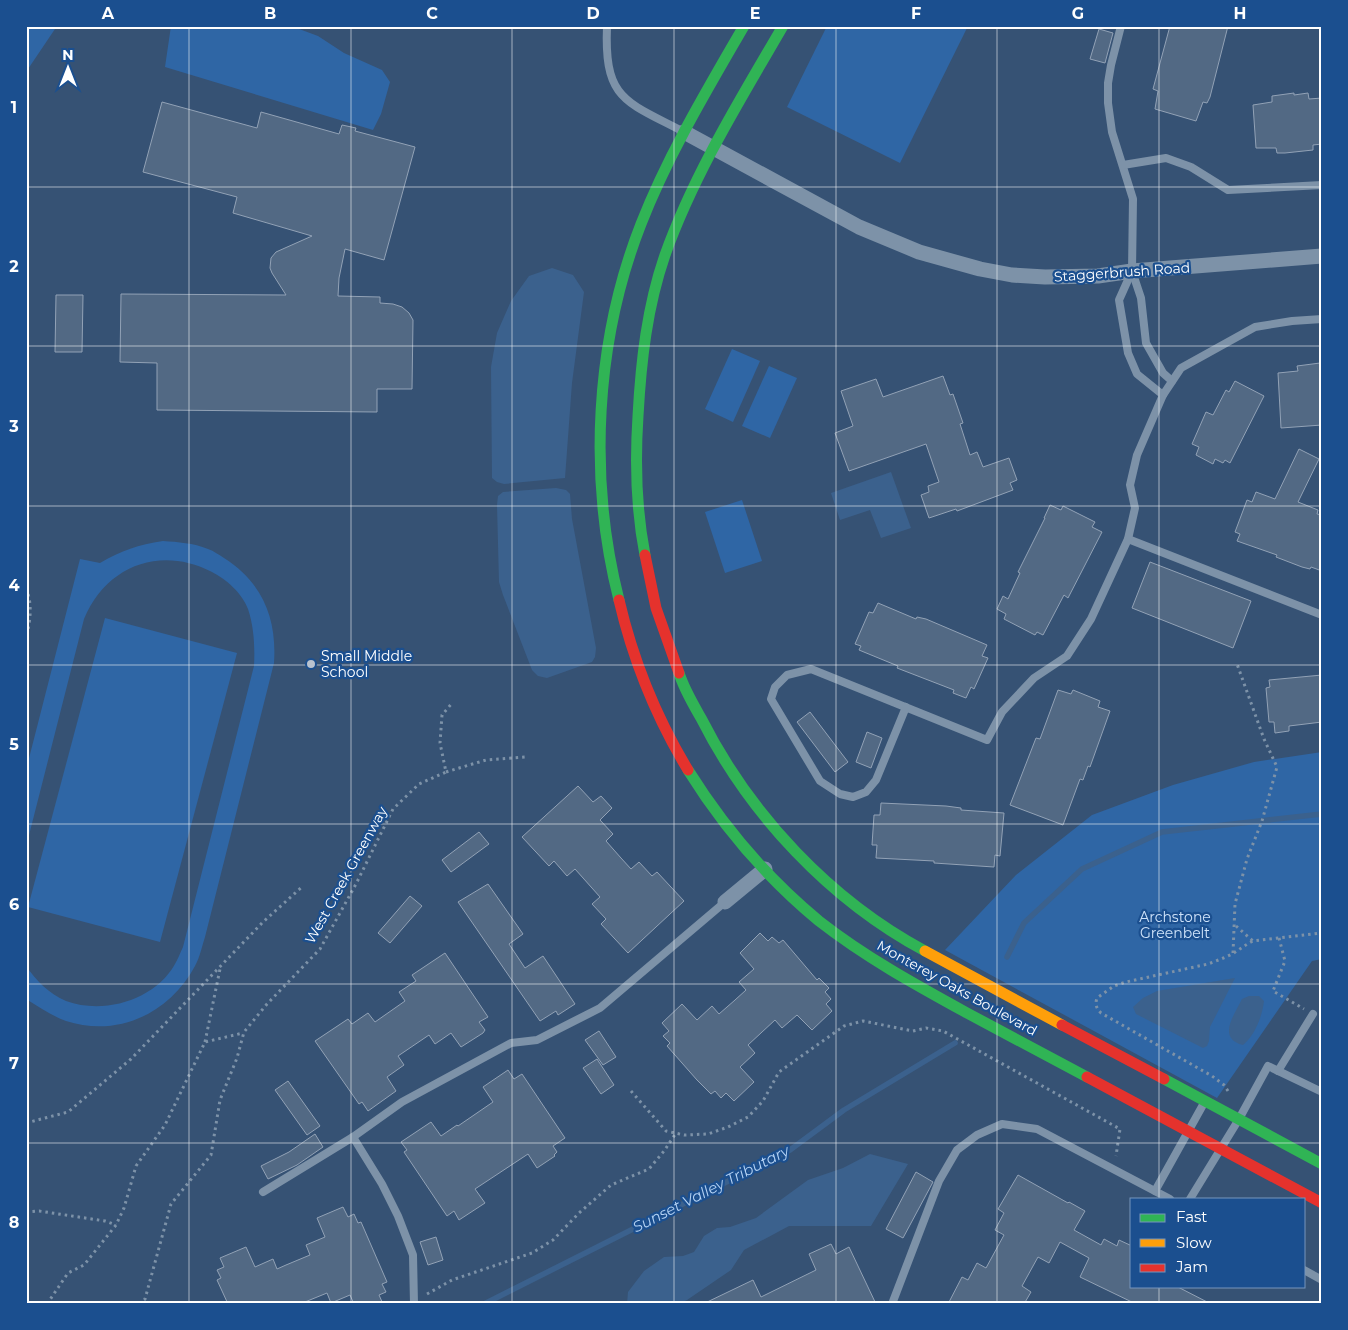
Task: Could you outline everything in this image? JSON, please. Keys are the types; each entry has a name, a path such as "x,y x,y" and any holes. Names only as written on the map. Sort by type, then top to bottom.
{"street":[{"name":"Monterey Oaks Boulevard","path":"744,26 684,132 661,176 645,213 630,254 617,299 607,353 601,406 600,466 603,519 612,573 625,625 655,708 679,754 712,804 746,848 787,892 832,931 882,966 1322,1203"},
{"name":"Monterey Oaks Boulevard","path":"783,26 712,148 692,190 665,257 647,324 636,405 634,456 636,492 646,574 659,622 674,665 700,720 733,774 779,834 811,867 875,920 906,940 982,982 1322,1164"},
{"name":"Staggerbrush Road","path":"684,132 859,227 920,252 980,269 1012,275 1045,277 1098,276 1322,256"},
{"path":"725,902 765,869"}],"lane":[{"path":"607,26 607,60 612,83 618,92 630,104 684,132"},
{"path":"1121,26 1110,65 1108,103 1112,132 1134,199 1132,272 1141,298 1146,344 1163,373 1172,381"},
{"path":"1123,165 1166,158 1191,167 1228,190 1322,185"},
{"path":"1132,272 1120,300 1128,353 1137,374 1163,395"},
{"path":"906,707 876,780 866,792 853,797 840,794 820,781 771,699 774,687 788,675 811,669 906,707 987,740 1002,712 1034,678 1067,656 1091,619 1128,539 1135,508 1130,485 1137,455 1163,395 1181,368 1255,327 1292,321 1322,319"},
{"path":"1128,539 1322,615"},
{"path":"263,1192 353,1137 402,1102 511,1043 537,1040 600,1008 725,902"},
{"path":"1278,1071 1313,1014"},
{"path":"1191,1198 1268,1066 1322,1092"},
{"path":"1155,1191 1205,1101"},
{"path":"892,1304 939,1181 958,1150 977,1135 1002,1124 1037,1129 1168,1198"},
{"path":"353,1137 382,1184 398,1216 413,1255 414,1303"},
{"path":"1306,1271 1322,1280"}],"path":[{"path":"26,588 31,610 26,639"},
{"path":"1233,954 1235,904 1247,859 1262,821 1276,767 1264,739 1238,664"},
{"path":"446,772 440,743 442,715 453,702"},
{"name":"West Creek Greenway","path":"139,1304 145,1299 171,1204 211,1155 220,1100 237,1058 244,1032 267,1004 320,949 356,884 393,809 419,784 446,772 486,760 525,757"},
{"path":"26,1123 68,1112 131,1059 263,922 303,886"},
{"path":"1235,925 1253,941"},
{"path":"1229,1091 1224,1084 1212,1076 1101,1013 1097,1009 1096,998 1114,986 1126,982 1208,964 1233,954 1253,941 1322,933"},
{"path":"1279,938 1285,961 1273,991 1313,1014"},
{"path":"47,1304 68,1273 84,1266 116,1225 124,1208 136,1166 165,1125 205,1042 220,968"},
{"path":"631,1091 666,1131 684,1135 708,1134 748,1117 764,1101 779,1072 844,1026 863,1021 913,1030 926,1028 943,1031 1120,1129 1114,1169"},
{"path":"205,1042 244,1032"},
{"path":"414,1303 452,1280 532,1253 553,1240 579,1213 611,1185 649,1169 676,1133"},
{"path":"26,1212 48,1212 105,1221 116,1225"}],"green space":[{"path":"26,26 57,26 26,72"},
{"path":"171,26 291,26 318,36 344,53 382,70 390,82 381,114 373,130 165,67"},
{"path":"827,26 968,26 900,163 787,107"},
{"path":"732,349 760,361 733,422 705,409"},
{"path":"769,366 797,378 770,438 742,426"},
{"path":"742,500 762,561 725,573 705,512"},
{"path":"163,541 191,544 210,550 224,558 249,579 265,603 270,617 273,632 274,663 205,937 195,966 172,997 157,1009 141,1018 105,1026 85,1025 61,1019 26,999 26,966 43,986 54,995 81,1005 112,1005 127,1001 155,987 166,976 175,964 183,947 254,666 254,637 248,609 238,592 223,578 192,564 173,560 154,561 120,574 106,586 94,601 84,619 26,847 26,770 80,559 100,563 130,549"},
{"path":"105,618 237,653 160,942 28,907"},
{"name":"Archstone Greenbelt","path":"1322,752 1322,959 1312,961 1217,1098 945,950 1016,875 1092,815 1173,785 1254,762"}],"shaded area":[{"path":"552,268 573,275 584,292 572,383 565,478 504,484 492,478 491,367 497,333 511,301 529,276"},
{"path":"891,472 911,528 881,538 870,510 840,520 831,493"},
{"path":"556,488 566,490 570,494 572,519 596,648 595,657 592,662 547,678 538,676 532,670 499,582 497,505 498,496 503,492"},
{"path":"1235,978 1210,1027 1207,1046 1203,1048 1136,1014 1133,1007 1143,998 1157,991"},
{"path":"1249,996 1259,996 1264,1001 1257,1025 1243,1045 1235,1042 1230,1037 1229,1031 1232,1018 1242,999"},
{"path":"870,1154 908,1164 871,1226 789,1226 744,1250 731,1270 687,1300 678,1304 627,1304 628,1292 644,1271 664,1257 683,1256 694,1252 704,1236 717,1228 730,1227 756,1218 808,1180 843,1168"}],"building":[{"path":"1170,26 1228,26 1210,97 1207,103 1203,102 1196,121 1155,109 1158,91 1153,89"},
{"path":"1099,29 1113,33 1105,63 1090,59"},
{"path":"1294,93 1294,95 1308,93 1309,99 1322,98 1322,144 1313,145 1313,150 1285,153 1277,153 1276,148 1256,148 1253,105 1272,102 1272,96"},
{"path":"162,102 257,128 261,112 339,134 342,125 356,128 355,131 415,147 384,260 345,249 339,278 338,296 380,297 380,303 402,307 409,313 413,320 412,389 377,389 377,412 157,410 157,363 120,362 121,294 286,295 272,273 270,268 271,258 276,252 312,236 233,213 237,197 143,172"},
{"path":"56,295 83,295 82,352 55,352"},
{"path":"1320,363 1320,369 1322,369 1322,425 1281,428 1278,373 1298,371 1297,366"},
{"path":"943,376 950,395 953,394 963,423 960,424 970,455 977,452 983,467 1009,458 1017,480 1010,483 1013,490 957,511 956,509 929,518 921,495 929,492 928,486 939,482 926,444 849,471 835,433 853,426 841,391 876,379 883,397"},
{"path":"1235,381 1264,396 1230,463 1225,460 1223,463 1215,459 1213,464 1196,455 1199,447 1192,444 1206,412 1213,415 1226,390 1229,392"},
{"path":"1299,449 1319,459 1298,502 1318,510 1317,514 1322,515 1322,571 1311,567 1310,569 1302,567 1276,557 1277,555 1237,541 1240,534 1235,532 1247,500 1252,502 1256,492 1275,499"},
{"path":"1050,505 1061,510 1063,506 1095,522 1092,527 1102,532 1068,598 1064,595 1043,635 1037,632 1035,635 1004,619 1006,614 997,609 1003,596 1008,599 1020,573 1018,572"},
{"path":"1150,562 1251,601 1233,648 1132,608"},
{"path":"878,603 916,619 917,617 926,619 987,645 982,656 988,658 974,689 971,687 966,698 953,693 954,690 897,668 898,666 859,650 861,646 855,644 869,612 873,613"},
{"path":"1322,675 1322,722 1289,726 1289,731 1275,733 1274,722 1269,722 1266,688 1270,687 1269,680"},
{"path":"1058,690 1071,694 1073,690 1100,701 1098,707 1110,711 1090,767 1088,766 1083,780 1080,779 1063,825 1010,805 1036,738 1040,739"},
{"path":"810,712 848,762 835,772 797,722"},
{"path":"867,732 882,738 871,768 856,762"},
{"path":"578,786 593,802 601,796 612,808 600,820 613,834 606,841 631,869 639,862 652,876 657,872 684,901 628,953 601,924 606,919 592,904 600,897 575,869 567,876 554,861 549,866 522,837"},
{"path":"881,803 946,806 961,808 961,810 1004,813 1000,856 995,855 994,867 876,858 877,845 872,845 874,815 880,815"},
{"path":"479,832 489,844 451,872 442,860"},
{"path":"488,884 523,934 509,944 525,968 543,956 575,1004 558,1015 556,1011 540,1021 458,902"},
{"path":"410,896 422,906 390,943 378,933"},
{"path":"760,933 768,941 772,937 779,943 783,940 817,980 819,978 829,988 825,992 831,999 826,1004 832,1011 812,1030 797,1015 782,1028 775,1020 748,1045 755,1053 740,1067 754,1082 734,1101 726,1093 721,1098 715,1091 711,1094 697,1080 667,1046 670,1043 663,1036 669,1031 662,1023 682,1004 697,1020 712,1006 719,1014 746,990 739,982 754,969 740,953"},
{"path":"445,953 488,1017 479,1022 485,1030 461,1047 451,1033 435,1044 429,1035 398,1056 404,1065 387,1077 396,1091 368,1111 362,1102 359,1104 315,1041 348,1019 352,1024 368,1013 375,1022 405,1001 399,992 416,981 412,975"},
{"path":"599,1031 616,1057 603,1065 585,1040"},
{"path":"597,1059 614,1085 601,1094 583,1068"},
{"path":"508,1070 514,1079 522,1074 565,1138 553,1146 557,1152 555,1156 537,1168 528,1154 475,1189 485,1203 459,1220 454,1211 447,1216 404,1152 407,1150 401,1142 431,1122 441,1136 458,1126 493,1102 483,1087"},
{"path":"288,1081 320,1126 307,1135 275,1090"},
{"path":"315,1134 323,1147 297,1165 268,1179 261,1166 289,1152"},
{"path":"916,1172 933,1182 903,1238 886,1229"},
{"path":"1018,1175 1085,1211 1074,1230 1101,1245 1104,1239 1117,1246 1119,1240 1130,1245 1130,1288 1180,1288 1211,1304 1136,1304 1080,1277 1089,1258 1060,1242 1049,1263 1038,1257 1022,1286 1031,1292 1024,1304 948,1304 962,1277 968,1280 977,1263 986,1268 1004,1235 995,1230 1004,1213 998,1209"},
{"path":"343,1207 348,1217 354,1214 358,1223 361,1222 387,1282 382,1284 386,1292 379,1295 383,1304 354,1304 350,1295 331,1303 327,1293 300,1304 228,1304 217,1280 221,1278 217,1270 224,1267 220,1258 246,1247 255,1267 273,1259 277,1269 310,1255 306,1245 325,1237 317,1218"},
{"path":"436,1237 443,1260 428,1265 420,1242"},
{"path":"831,1244 836,1254 849,1247 876,1304 703,1304 753,1280 761,1297 816,1270 809,1254"}],"waterway":[{"name":"Sunset Valley Tributary","path":"1007,957 1024,923 1082,869 1162,832 1322,814"},
{"name":"Sunset Valley Tributary","path":"484,1304 790,1150 844,1110 955,1043"}],"traffic: fast":[{"path":"619,600 609,554 600,458 601,410 606,362 614,315 626,269 641,224 663,173 744,26"},
{"path":"645,555 638,503 637,433 643,355 654,294 665,255 690,195 719,138 783,26"},
{"path":"679,673 683,685 721,754 743,788 768,821 796,852 857,907 925,951"},
{"path":"688,770 716,811 747,851 782,888 819,921 854,947 910,981 1087,1077"},
{"path":"1164,1079 1322,1164"}],"traffic: slow":[{"path":"925,951 1062,1025"}],"traffic: jam":[{"path":"645,555 656,608 679,673"},
{"path":"619,600 631,644 647,688 666,730 688,770"},
{"path":"1062,1025 1164,1079"},
{"path":"1087,1077 1322,1203"}],"place":[{"name":"Small Middle School","path":"311,664"}]}
